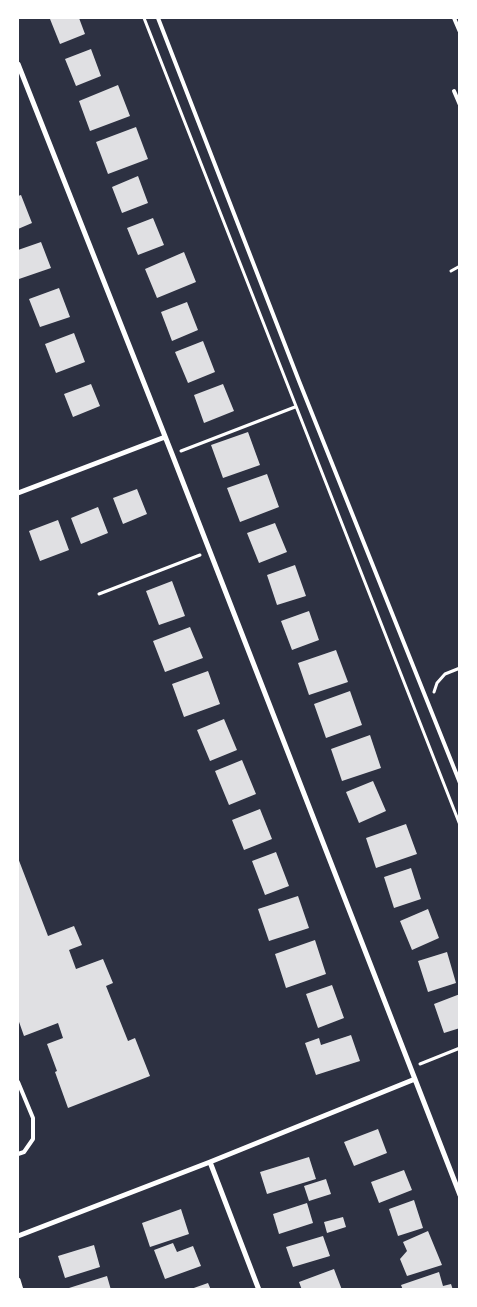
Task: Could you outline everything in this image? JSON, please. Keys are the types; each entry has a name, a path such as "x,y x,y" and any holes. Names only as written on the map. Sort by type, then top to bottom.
{"street":[{"path":"18,64 210,551 460,1195"},
{"path":"18,493 165,437"},
{"path":"18,1236 210,1162 415,1079"},
{"path":"210,1162 260,1290"},
{"path":"18,1280 21,1290"}],"lane":[{"path":"158,18 299,381 460,783"},
{"path":"454,18 460,32"},
{"path":"454,91 460,105"},
{"path":"18,1082 33,1118 33,1139 24,1152 18,1154"}],"path":[{"path":"144,18 460,825"},
{"path":"451,271 460,266"},
{"path":"172,454 295,406"},
{"path":"99,594 210,551"},
{"path":"412,703 433,695 437,683 445,674 460,668"},
{"path":"410,1068 460,1048"}],"building":[{"path":"79,18 85,34 60,44 50,19"},
{"path":"91,49 101,76 76,86 65,59"},
{"path":"118,85 130,116 90,131 79,101"},
{"path":"136,127 148,159 108,174 96,142"},
{"path":"138,176 148,203 122,213 112,187"},
{"path":"21,195 32,223 18,229 18,196"},
{"path":"153,218 164,245 138,255 127,228"},
{"path":"41,242 51,268 19,279 18,250"},
{"path":"184,252 196,282 157,298 145,269"},
{"path":"59,288 70,317 40,327 29,299"},
{"path":"187,302 198,330 172,341 161,312"},
{"path":"74,333 85,362 56,373 45,344"},
{"path":"203,341 215,372 188,383 175,352"},
{"path":"91,384 100,406 73,417 64,394"},
{"path":"223,384 234,411 204,423 194,395"},
{"path":"248,432 260,465 223,478 211,445"},
{"path":"267,474 279,507 240,522 227,488"},
{"path":"137,489 147,514 123,524 113,498"},
{"path":"98,507 108,533 81,544 71,518"},
{"path":"58,520 69,550 40,561 29,531"},
{"path":"275,523 287,552 259,563 247,533"},
{"path":"295,565 306,596 277,605 267,575"},
{"path":"172,581 185,616 159,625 146,591"},
{"path":"309,611 319,640 292,650 281,621"},
{"path":"190,627 203,658 165,672 153,641"},
{"path":"336,650 348,682 309,695 298,663"},
{"path":"208,671 220,704 184,717 172,684"},
{"path":"350,691 362,725 326,738 314,704"},
{"path":"224,719 237,750 210,761 197,730"},
{"path":"370,735 381,768 342,781 331,749"},
{"path":"242,760 256,794 229,805 215,771"},
{"path":"373,781 386,811 359,823 346,792"},
{"path":"260,809 272,839 244,850 232,820"},
{"path":"406,824 417,854 376,868 366,838"},
{"path":"276,852 289,886 265,895 252,861"},
{"path":"18,858 48,936 74,926 82,945 69,950 76,969 103,959 113,983 106,986 128,1041 135,1038 150,1076 68,1108 47,1044 63,1038 58,1023 24,1036 18,1019"},
{"path":"411,868 421,899 394,908 384,877"},
{"path":"298,896 309,928 269,941 258,909"},
{"path":"428,909 439,938 412,950 400,921"},
{"path":"315,940 326,974 286,988 275,954"},
{"path":"447,952 456,983 428,992 418,961"},
{"path":"332,985 344,1018 318,1028 306,994"},
{"path":"460,994 460,1028 444,1033 434,1004"},
{"path":"351,1035 360,1061 316,1075 305,1043 319,1038 321,1045"},
{"path":"378,1129 387,1153 354,1166 344,1142"},
{"path":"309,1157 316,1179 267,1194 260,1172"},
{"path":"404,1170 412,1190 379,1203 371,1182"},
{"path":"326,1179 331,1194 309,1201 304,1186"},
{"path":"414,1200 423,1228 398,1236 389,1209"},
{"path":"307,1203 313,1223 279,1234 273,1214"},
{"path":"181,1209 189,1234 150,1247 142,1223"},
{"path":"343,1217 346,1227 327,1233 324,1222"},
{"path":"428,1231 442,1265 407,1276 400,1259 407,1251 403,1242"},
{"path":"323,1236 330,1256 293,1267 286,1247"},
{"path":"173,1243 177,1252 193,1246 201,1266 165,1279 154,1250"},
{"path":"94,1245 100,1267 65,1278 58,1256"},
{"path":"334,1269 342,1290 302,1290 299,1282"},
{"path":"439,1272 443,1286 451,1284 453,1290 419,1290 418,1288 403,1290 401,1285"},
{"path":"107,1276 111,1290 70,1290 69,1288"},
{"path":"208,1283 211,1290 191,1290 191,1289"}]}
